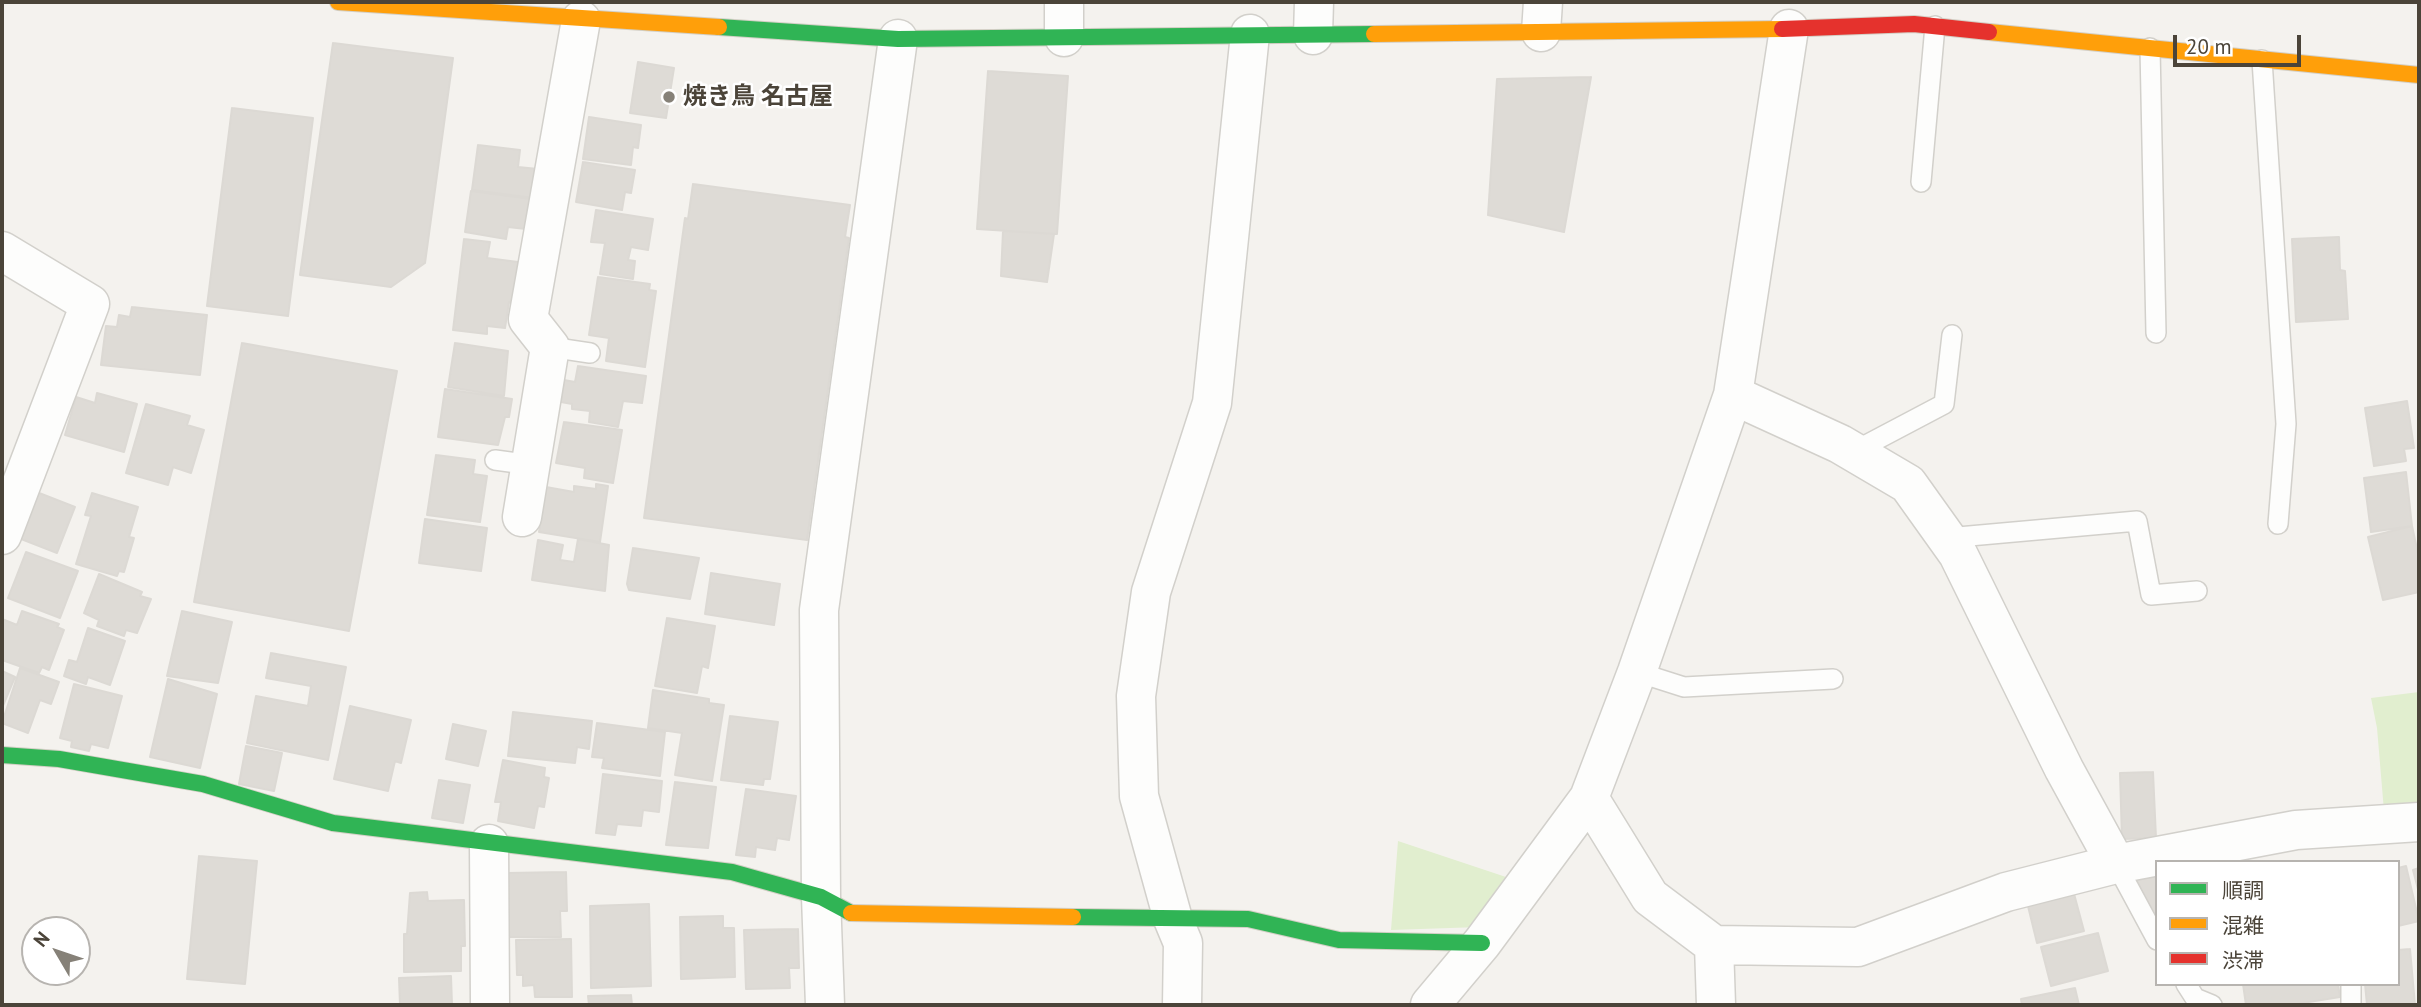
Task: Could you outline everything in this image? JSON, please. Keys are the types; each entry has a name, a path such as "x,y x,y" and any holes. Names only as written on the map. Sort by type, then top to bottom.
{"main road":[{"path":"338,2 581,20 898,38 1064,19 1250,34 1314,18 1542,17 1789,29 1915,18 1935,26 2419,75"},
{"path":"2,755 58,759 203,784 333,823 732,872 821,897 848,913 862,915 1248,919 1339,940 1482,943"}],"street":[{"path":"522,517 514,463 550,347 528,319 581,20"},
{"path":"1430,1005 1482,943 1589,798 1637,672 1732,395 1789,29"},
{"path":"1182,1005 1183,943 1173,919 1139,796 1136,696 1151,592 1212,403 1250,34"},
{"path":"825,1005 821,897 819,610 898,38"},
{"path":"2,251 90,304 2,535"},
{"path":"1732,395 1853,452 1908,484 1958,554 2064,769 2116,863"},
{"path":"1589,798 1650,897 1714,945 1858,947 2006,892 2116,863 2296,830 2419,822"},
{"path":"489,844 490,1005"},
{"path":"1714,945 1716,1005"}],"lane":[{"path":"1922,182 1935,26"},
{"path":"2150,48 2156,333"},
{"path":"2262,60 2286,424 2278,524"},
{"path":"1853,452 1944,404 1952,335"},
{"path":"550,347 590,353"},
{"path":"1947,538 2137,521 2151,596 2197,591"},
{"path":"1637,672 1684,687 1833,679"},
{"path":"2116,863 2155,936"},
{"path":"2187,986 2195,998 2212,1005"},
{"path":"2351,986 2351,1005"}],"green space":[{"path":"2419,692 2419,819 2384,811 2377,728 2371,698"},
{"path":"1398,841 1509,878 1480,927 1391,930"}],"building":[{"path":"333,43 453,58 425,263 391,287 300,275"},
{"path":"638,62 674,68 666,118 630,113"},
{"path":"988,71 1068,76 1057,234 977,229"},
{"path":"1591,77 1564,232 1488,215 1497,79"},
{"path":"232,108 313,118 288,316 207,306"},
{"path":"589,117 641,125 638,148 633,147 631,165 583,159"},
{"path":"478,145 520,150 518,167 538,169 534,198 472,190"},
{"path":"583,162 635,170 631,193 625,192 622,210 576,202"},
{"path":"693,184 850,205 845,237 849,238 807,540 644,518 685,218 688,219"},
{"path":"471,191 531,199 526,229 508,227 506,239 465,232"},
{"path":"596,210 653,219 648,250 631,247 628,260 635,261 633,279 600,274 605,243 591,242"},
{"path":"1003,231 1054,234 1047,282 1001,276"},
{"path":"2339,237 2340,270 2345,271 2348,319 2296,322 2292,239"},
{"path":"464,239 490,242 487,258 518,262 513,303 509,302 505,328 487,326 487,334 453,330"},
{"path":"598,277 650,284 649,290 656,291 645,367 606,361 609,338 589,335"},
{"path":"132,307 207,315 200,375 101,365 106,326 117,327 119,315 130,317"},
{"path":"242,343 397,371 349,631 194,602"},
{"path":"455,343 508,351 504,396 448,387"},
{"path":"578,366 646,376 642,403 623,401 618,427 589,422 590,411 572,409 572,404 561,402 564,380 575,382"},
{"path":"445,389 512,399 509,417 505,417 498,445 438,437"},
{"path":"97,393 137,404 124,452 65,435 76,397 95,403"},
{"path":"2407,401 2414,448 2404,449 2406,461 2374,466 2365,408"},
{"path":"146,404 190,416 187,425 204,430 191,473 173,467 168,485 126,473"},
{"path":"564,422 622,430 613,483 584,478 585,468 556,463"},
{"path":"436,455 475,460 473,474 487,476 480,522 427,515"},
{"path":"2406,472 2412,526 2371,532 2364,478"},
{"path":"596,484 608,486 600,542 539,532 546,487 574,492 574,486 596,489"},
{"path":"34,491 75,507 57,553 16,537"},
{"path":"92,493 138,507 129,537 134,538 124,572 119,571 117,576 76,564 91,516 85,515"},
{"path":"425,519 487,528 481,571 419,563"},
{"path":"2412,526 2419,558 2419,592 2383,600 2368,537"},
{"path":"578,539 609,545 605,591 532,580 538,540 563,545 560,560 574,562"},
{"path":"633,548 699,558 690,599 629,590 627,584"},
{"path":"26,552 78,571 60,618 8,598"},
{"path":"711,573 780,584 774,625 705,614"},
{"path":"99,574 142,592 140,596 151,599 137,633 126,630 124,636 97,626 99,620 84,613"},
{"path":"22,611 59,624 57,627 64,630 49,670 42,667 39,673 2,660 2,619 17,625"},
{"path":"182,611 232,622 218,683 167,676"},
{"path":"667,618 715,626 708,668 702,666 697,693 655,686"},
{"path":"88,628 125,641 110,685 88,677 86,684 64,676 69,660 77,662"},
{"path":"271,653 346,667 328,760 247,743 256,696 308,706 311,686 266,678"},
{"path":"20,668 59,682 51,704 40,700 28,733 2,723"},
{"path":"2,671 15,677 2,708"},
{"path":"168,679 217,694 200,768 150,757"},
{"path":"74,684 122,696 108,748 91,744 89,751 71,747 72,741 60,738"},
{"path":"653,690 709,699 709,703 724,705 712,781 675,775 682,733 648,728"},
{"path":"350,706 411,720 401,763 395,761 388,791 334,779"},
{"path":"513,712 592,721 589,749 577,747 575,763 508,756"},
{"path":"730,716 778,722 770,779 764,779 763,785 721,780"},
{"path":"597,723 665,732 660,776 602,768 604,758 592,757"},
{"path":"453,724 486,731 478,766 446,759"},
{"path":"246,746 282,753 274,791 239,784"},
{"path":"503,760 545,768 544,777 549,778 544,807 538,806 534,828 498,821 501,802 495,802"},
{"path":"2153,772 2156,838 2122,839 2120,773"},
{"path":"603,774 662,781 659,812 643,810 641,826 617,824 615,835 596,833"},
{"path":"439,780 470,785 463,823 432,818"},
{"path":"675,782 716,787 708,848 666,845"},
{"path":"746,789 796,796 789,840 777,838 775,850 756,847 755,857 736,855"},
{"path":"199,856 257,861 245,984 187,979"},
{"path":"2406,866 2419,921 2400,926 2400,868"},
{"path":"2419,868 2419,893 2413,870"},
{"path":"2155,871 2155,922 2136,879"},
{"path":"566,872 567,911 560,911 561,937 508,937 507,873"},
{"path":"2073,890 2084,931 2037,943 2027,902"},
{"path":"427,892 428,901 464,900 465,946 461,946 461,971 404,972 404,934 407,934 410,893"},
{"path":"649,904 651,986 591,988 590,906"},
{"path":"723,916 723,928 734,928 735,977 681,979 680,917"},
{"path":"798,929 799,968 789,968 790,988 746,989 744,930"},
{"path":"2098,933 2108,971 2051,986 2041,947"},
{"path":"571,939 572,997 535,997 534,985 523,986 523,975 517,975 516,940"},
{"path":"2410,949 2415,1005 2367,1005 2365,986 2400,986 2400,950"},
{"path":"451,976 452,1005 400,1005 399,978"},
{"path":"2243,986 2338,986 2340,997 2290,1005 2246,1005"},
{"path":"2075,988 2079,1005 2022,1005 2021,999"},
{"path":"631,995 632,1005 589,1005 588,996"}],"traffic: fast":[{"path":"719,27 898,39 1374,34"},
{"path":"2,755 59,759 203,784 333,823 732,872 821,897 851,913"},
{"path":"1073,917 1248,919 1339,940 1482,943"}],"traffic: slow":[{"path":"338,2 719,27"},
{"path":"1374,34 1782,29"},
{"path":"1989,32 2419,75"},
{"path":"851,913 1073,917"}],"traffic: jam":[{"path":"1782,29 1914,24 1989,32"}],"place":[{"name":"焼き鳥 名古屋","path":"669,97"}]}
